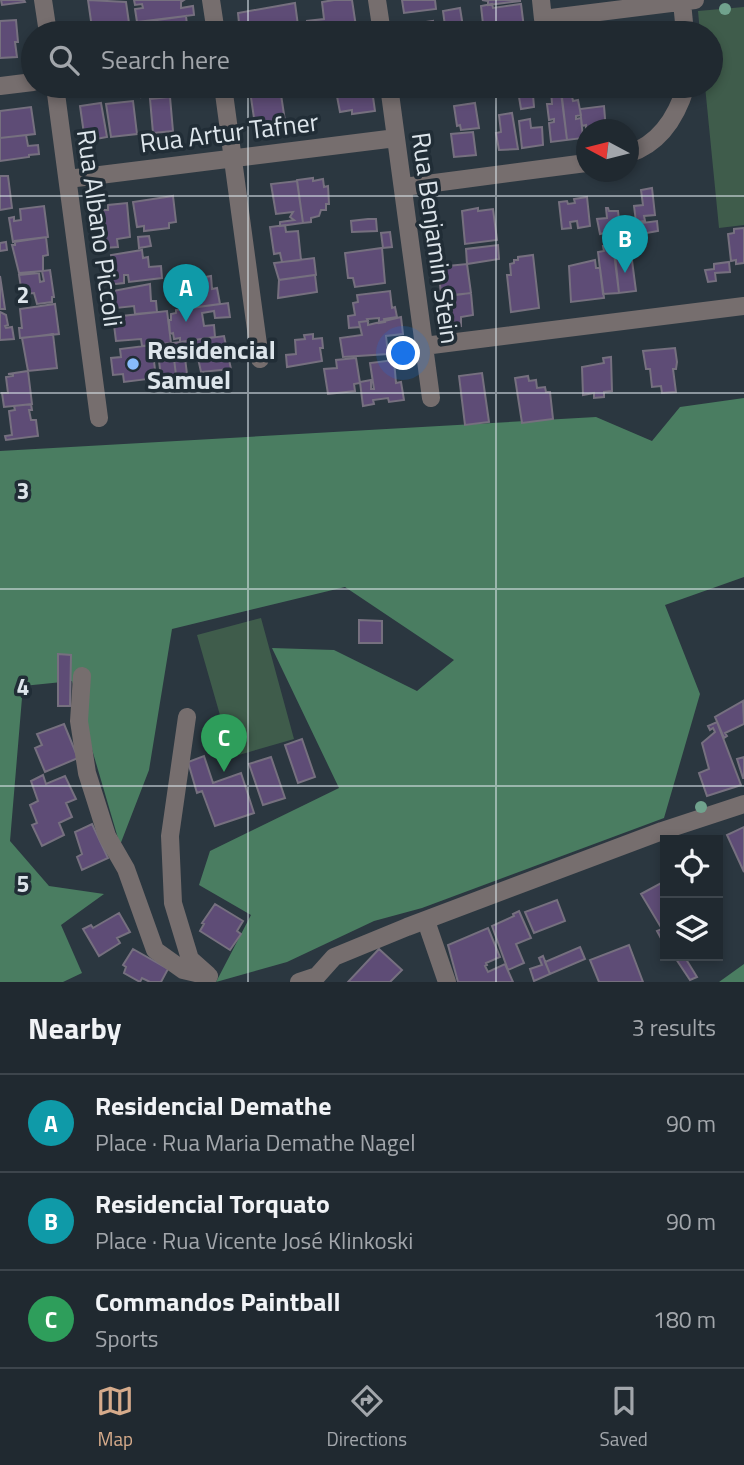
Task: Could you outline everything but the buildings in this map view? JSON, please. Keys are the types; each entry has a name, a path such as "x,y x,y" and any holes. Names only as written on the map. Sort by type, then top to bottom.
{"street":[{"path":"43,0 46,21"},
{"path":"211,0 214,21"},
{"path":"377,0 380,21"},
{"path":"541,0 544,19 688,1 686,21"},
{"path":"0,86 21,83"},
{"name":"Rua Albano Piccoli","path":"57,98 99,418"},
{"path":"225,98 260,359"},
{"name":"Rua Benjamin Stein","path":"391,98 431,398"},
{"path":"639,150 659,136 679,110 682,98"},
{"name":"Rua Artur Tafner","path":"68,179 396,138"},
{"path":"404,187 576,164"},
{"path":"424,346 744,306"},
{"path":"82,676 79,721 87,774 107,836 126,869 155,950 183,970 212,979"},
{"path":"187,717 170,836 173,903 190,958 212,979"},
{"path":"299,982 317,976 334,957 407,927 663,831 744,804"},
{"path":"426,921 447,982"}],"green space":[{"path":"744,7 744,225 719,228 706,98 723,98 723,21 699,21 698,11"},
{"path":"744,398 744,577 665,605 700,694 664,818 422,908 374,921 287,962 216,982 251,915 199,885 210,851 339,788 272,648 334,650 417,691 454,660 345,587 172,629 149,770 120,845 72,681 23,686 10,841 49,886 104,894 61,925 82,973 63,982 0,982 0,451 596,417 652,441 680,407"},
{"path":"261,618 294,739 232,757 197,635"},
{"path":"744,964 744,982 719,982"}],"place":[{"name":"Residencial Torquato","path":"625,273"},
{"name":"Residencial Demathe","path":"186,322"},
{"name":"Residencial Samuel","path":"133,364"},
{"name":"Commandos Paintball","path":"224,772"}]}
